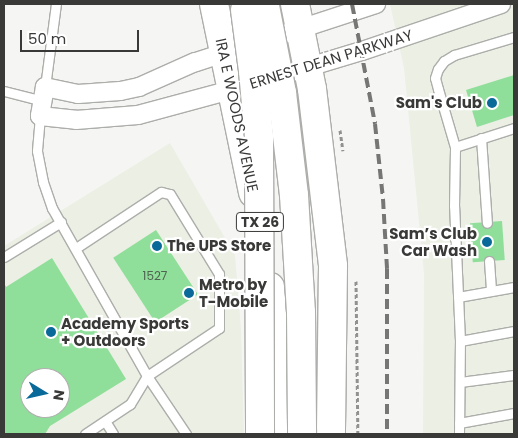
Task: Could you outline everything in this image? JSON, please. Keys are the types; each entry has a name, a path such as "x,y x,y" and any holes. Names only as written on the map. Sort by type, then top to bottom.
{"main road":[{"name":"IRA E WOODS AVENUE","path":"214,4 269,273 274,336 275,434"},
{"name":"TX 26","path":"260,434 259,137 253,71 255,8 282,93 294,195 301,312 302,434"},
{"path":"298,15 309,67 333,266 331,434"}],"street":[{"path":"43,101 78,94 120,91 140,87 195,62 224,53 298,15 376,4"},
{"name":"ERNEST DEAN PARKWAY","path":"43,101 76,120 138,115 309,67 501,4"}],"lane":[{"path":"56,4 37,151 44,182 52,208 147,376 186,434"},
{"path":"459,434 460,341 454,206 455,147 436,78 438,69 444,61 454,55 514,37"},
{"path":"4,91 43,101"},
{"path":"455,147 514,128"},
{"path":"481,138 487,223"},
{"path":"76,248 161,192 170,194 219,274 219,328 147,376 130,404 85,434"},
{"path":"4,257 61,222"},
{"path":"489,261 491,291"},
{"path":"458,297 514,287"},
{"path":"460,341 514,331"},
{"path":"460,382 514,375"},
{"path":"459,423 514,413"},
{"path":"105,421 113,434"}],"shaded area":[{"path":"390,4 514,4 514,434 423,434 424,274 404,68"},
{"path":"170,143 235,255 241,329 244,434 4,434 4,246"}],"building":[{"name":"Sam's Club","path":"514,75 514,115 477,127 466,90"},
{"name":"Sam’s Club Car Wash","path":"502,221 505,260 473,262 470,223"},
{"path":"156,230 198,295 155,322 113,258"},
{"name":"Academy Sports + Outdoors","path":"52,258 126,379 70,414 70,368 20,368 20,418 63,418 50,426 45,434 4,434 4,283 6,287"}],"railway":[{"path":"352,4 375,124 383,199 387,269 387,434"}],"place":[{"name":"Sam's Club","path":"492,103"},
{"name":"Sam’s Club Car Wash","path":"487,242"},
{"name":"The UPS Store","path":"157,246"},
{"name":"Metro by T-Mobile","path":"189,293"},
{"name":"Academy Sports + Outdoors","path":"51,332"}]}
